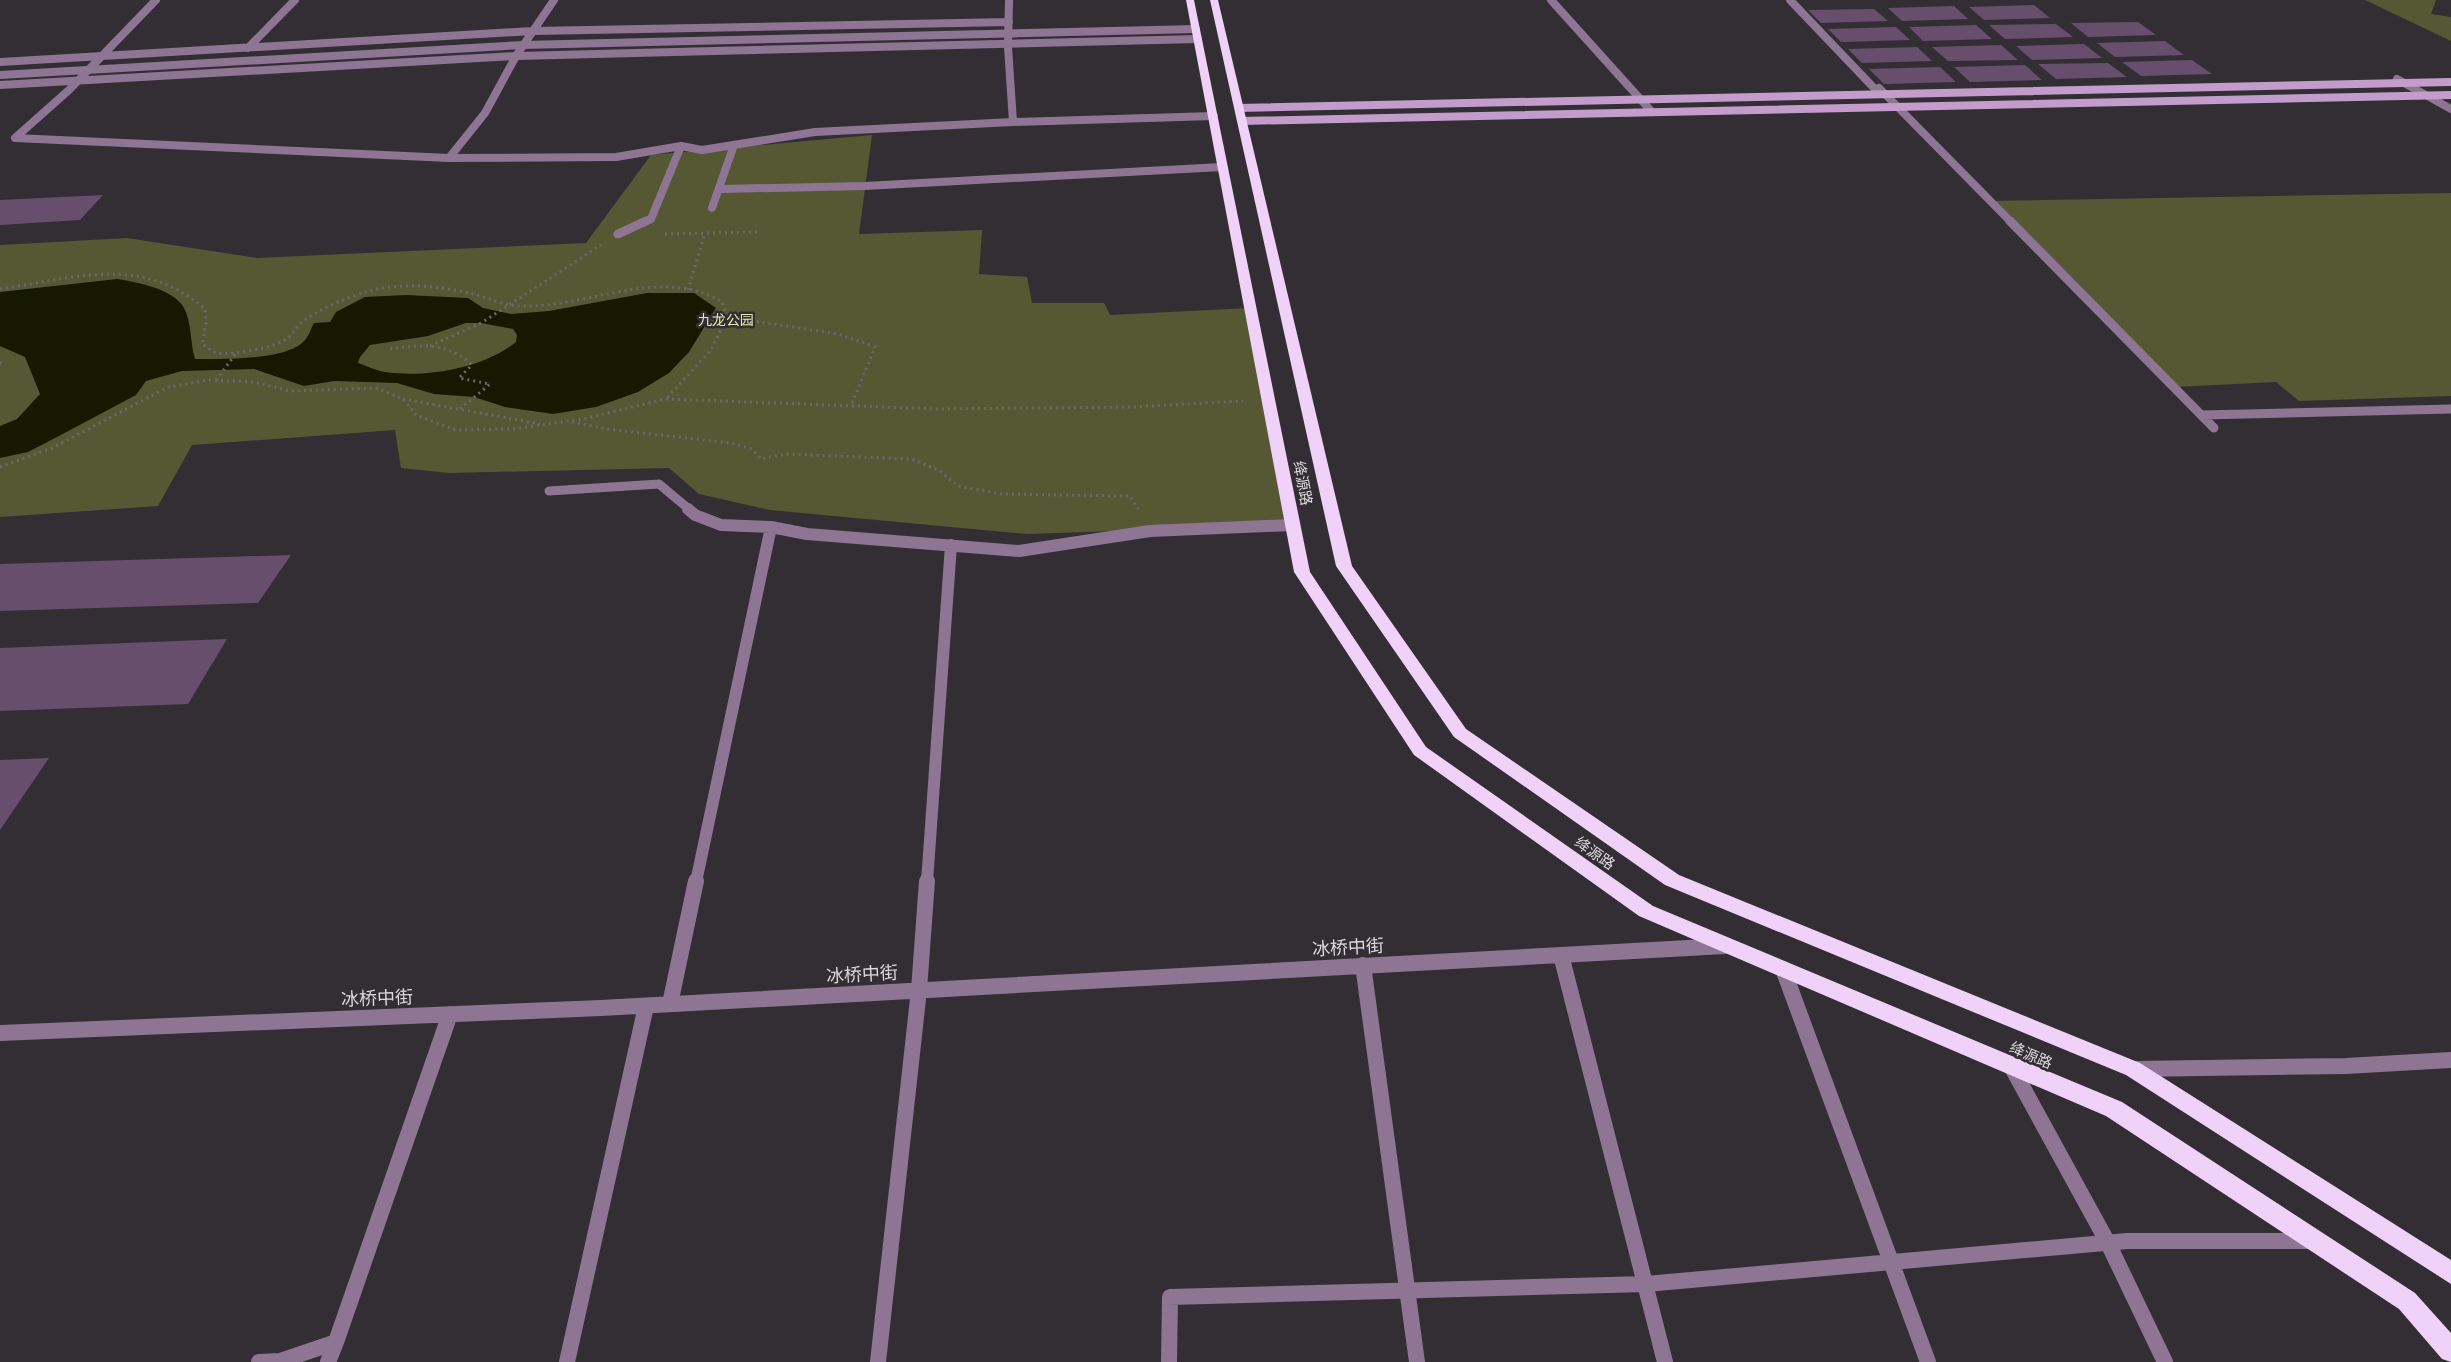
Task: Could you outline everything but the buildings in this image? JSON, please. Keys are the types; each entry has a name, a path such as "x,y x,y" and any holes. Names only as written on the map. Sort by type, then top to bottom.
{"highway":[{"name":"绛源路","path":"1190,0 1302,572 1420,751 1646,911 2114,1110 2407,1301 2451,1351"},
{"name":"绛源路","path":"1214,0 1344,566 1460,733 1672,880 2133,1069 2451,1273"}],"main road":[{"path":"1241,114 1880,90 2451,82"},
{"path":"1241,114 1652,112 2451,95"}],"street":[{"path":"156,0 76,82 15,138 449,158 616,157 681,146 702,150 815,132 1013,122 1214,116"},
{"path":"248,48 295,0"},
{"path":"449,158 485,113 516,56 554,0"},
{"path":"1010,0 1008,43 1013,122"},
{"path":"1551,0 1652,112"},
{"path":"1790,0 2214,428"},
{"path":"0,62 532,32 1009,22"},
{"path":"0,75 523,45 1009,33 1197,34"},
{"path":"0,85 516,56 1008,43 1197,34"},
{"path":"2397,79 2451,109"},
{"path":"712,208 721,189 734,145"},
{"path":"618,234 651,219 681,146"},
{"path":"721,189 911,184 1222,167"},
{"path":"2202,415 2451,409"},
{"path":"549,491 659,484 695,515 721,525 771,527 807,534 1019,551 1150,531 1292,525"},
{"path":"670,1004 771,527"},
{"path":"878,1362 919,990 951,545"},
{"name":"冰桥中街","path":"0,1033 670,1004 1727,946"},
{"path":"1561,955 1665,1362"},
{"path":"1363,965 1417,1362"},
{"path":"1783,969 1928,1362"},
{"path":"567,1362 646,1005"},
{"path":"328,1362 450,1014"},
{"path":"2133,1069 2346,1066 2451,1060"},
{"path":"2011,1066 2108,1243 2165,1362"},
{"path":"1168,1362 1170,1297 1646,1284 2108,1243 2316,1241"},
{"path":"259,1362 280,1361 336,1342"}],"path":[{"path":"688,290 712,208"},
{"path":"0,289 72,277 126,273 160,282 184,292 205,309 206,323 202,344 219,354 257,349 288,339 299,322 331,305 372,290 400,288 472,293 497,303 512,305 556,302 644,288 706,292 722,302 727,317 711,350 665,399"},
{"path":"430,346 481,323 512,305"},
{"path":"727,317 838,334 875,347 851,406"},
{"path":"390,349 430,346 459,353 472,365 459,378 490,384 460,409"},
{"path":"216,380 237,352"},
{"path":"0,467 52,448 168,387 216,380 254,382 290,391 376,388 403,399 544,424"},
{"path":"403,399 416,415 455,430 513,429 567,421 665,399 938,409 1129,407 1268,400"},
{"path":"567,421 607,429 731,443 752,450 761,459 785,454 912,459 940,471 958,486 1002,494 1130,496 1150,531"}],"green space":[{"path":"2365,0 2436,0 2431,14 2451,17 2451,41"},
{"name":"九龙公园","path":"872,135 859,234 982,230 979,274 1027,277 1032,303 1104,303 1110,315 1250,308 1292,525 1027,534 770,510 699,494 669,468 449,473 401,468 395,430 192,445 158,506 0,517 0,245 127,238 257,258 586,243 651,155"},
{"path":"2451,193 2451,396 2299,401 2276,382 2174,387 1991,201"}],"shaded area":[{"path":"117,279 164,291 179,301 184,308 195,359 253,357 284,352 305,340 314,323 330,322 336,312 365,297 406,295 468,298 483,308 511,314 549,311 647,293 694,293 716,308 689,352 669,373 638,392 596,407 553,414 505,407 474,397 434,394 397,383 334,381 304,386 254,369 182,371 146,381 136,395 28,452 0,458 0,426 17,419 40,394 25,357 0,346 0,292","holes":["466,323 481,323 513,329 517,335 516,342 488,358 436,372 401,374 375,370 358,363 370,345 428,336"]}]}
